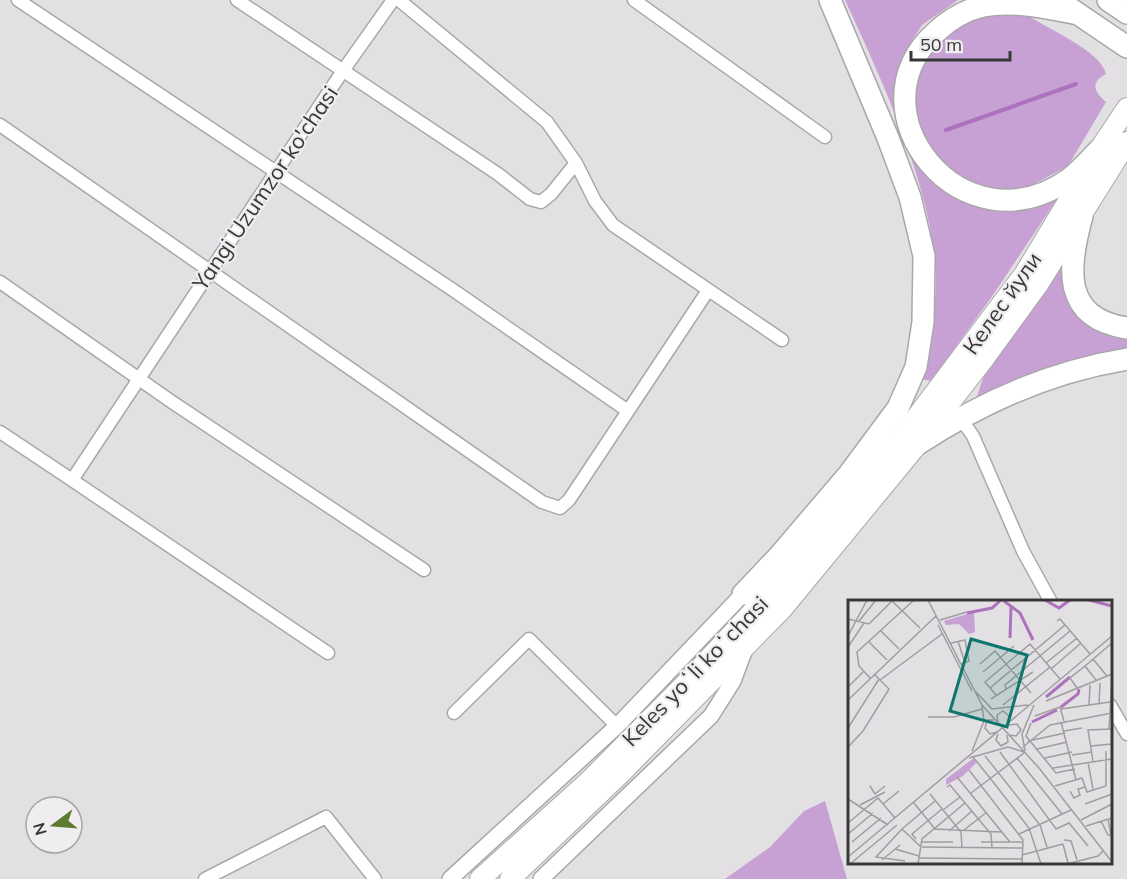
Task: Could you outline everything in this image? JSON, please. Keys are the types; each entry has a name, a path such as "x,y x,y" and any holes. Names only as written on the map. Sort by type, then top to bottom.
{"highway":[{"path":"743,594 779,556 849,474 898,408 916,367 923,322 924,256 910,197 888,138 830,0"},
{"path":"1058,0 1127,47"},
{"path":"1108,0 1127,13"},
{"path":"1078,14 1009,3 982,6 955,16 928,39 918,55 909,72 906,104 913,135 933,170 957,187 986,198 1028,197 1052,189 1069,179 1099,150"},
{"path":"1082,216 1072,259 1074,290 1091,314 1110,325 1127,328"},
{"path":"908,447 1054,376 1127,359"}],"main road":[{"name":"Келес йули","path":"908,447 1026,273 1099,150 1126,110"},
{"name":"Келес йули","path":"908,447 1039,283 1127,142"},
{"name":"Keles yoʻli koʻchasi","path":"480,879 588,782 686,683 908,447"},
{"name":"Keles yoʻli koʻchasi","path":"510,879 621,773 783,608 908,447"},
{"path":"743,594 782,580"}],"street":[{"path":"18,0 443,284 628,411"},
{"path":"237,0 498,174 530,199 541,202 551,194 576,162"},
{"name":"Yangi Uzumzor ko'chasi","path":"72,480 342,72 393,0"},
{"path":"399,0 547,122 576,162 595,201 613,225 782,340"},
{"path":"634,0 825,137"},
{"path":"0,126 542,502 560,508 569,500 707,291"},
{"path":"0,282 172,402 424,570"},
{"path":"962,419 973,436 1023,551 1050,600"},
{"path":"0,432 328,654"},
{"name":"Keles yoʻli koʻchasi","path":"450,879 617,726 743,594"},
{"path":"454,713 529,639 617,726"},
{"name":"Keles yoʻli koʻchasi","path":"541,879 711,716 733,681 745,649"},
{"path":"1112,708 1127,734"},
{"path":"205,879 326,817 370,877"}],"shaded area":[{"path":"845,0 958,0 922,25 910,44 900,69 896,97 940,185 959,198 998,210 1016,209 1061,193 993,295 931,381 921,379 936,292 933,245 926,210 916,173 890,100"},
{"path":"1022,11 1082,48 1102,65 1106,74 1098,80 1096,87 1099,95 1106,102 1068,166 1013,195 953,178 920,135 914,107 916,78 928,51 974,15"},
{"path":"1066,261 1064,277 1127,336 1127,349 1060,365 975,403 983,378"},
{"path":"825,801 847,879 725,879 770,847 804,811"}],"waterway":[{"path":"946,130 1076,84"}]}
